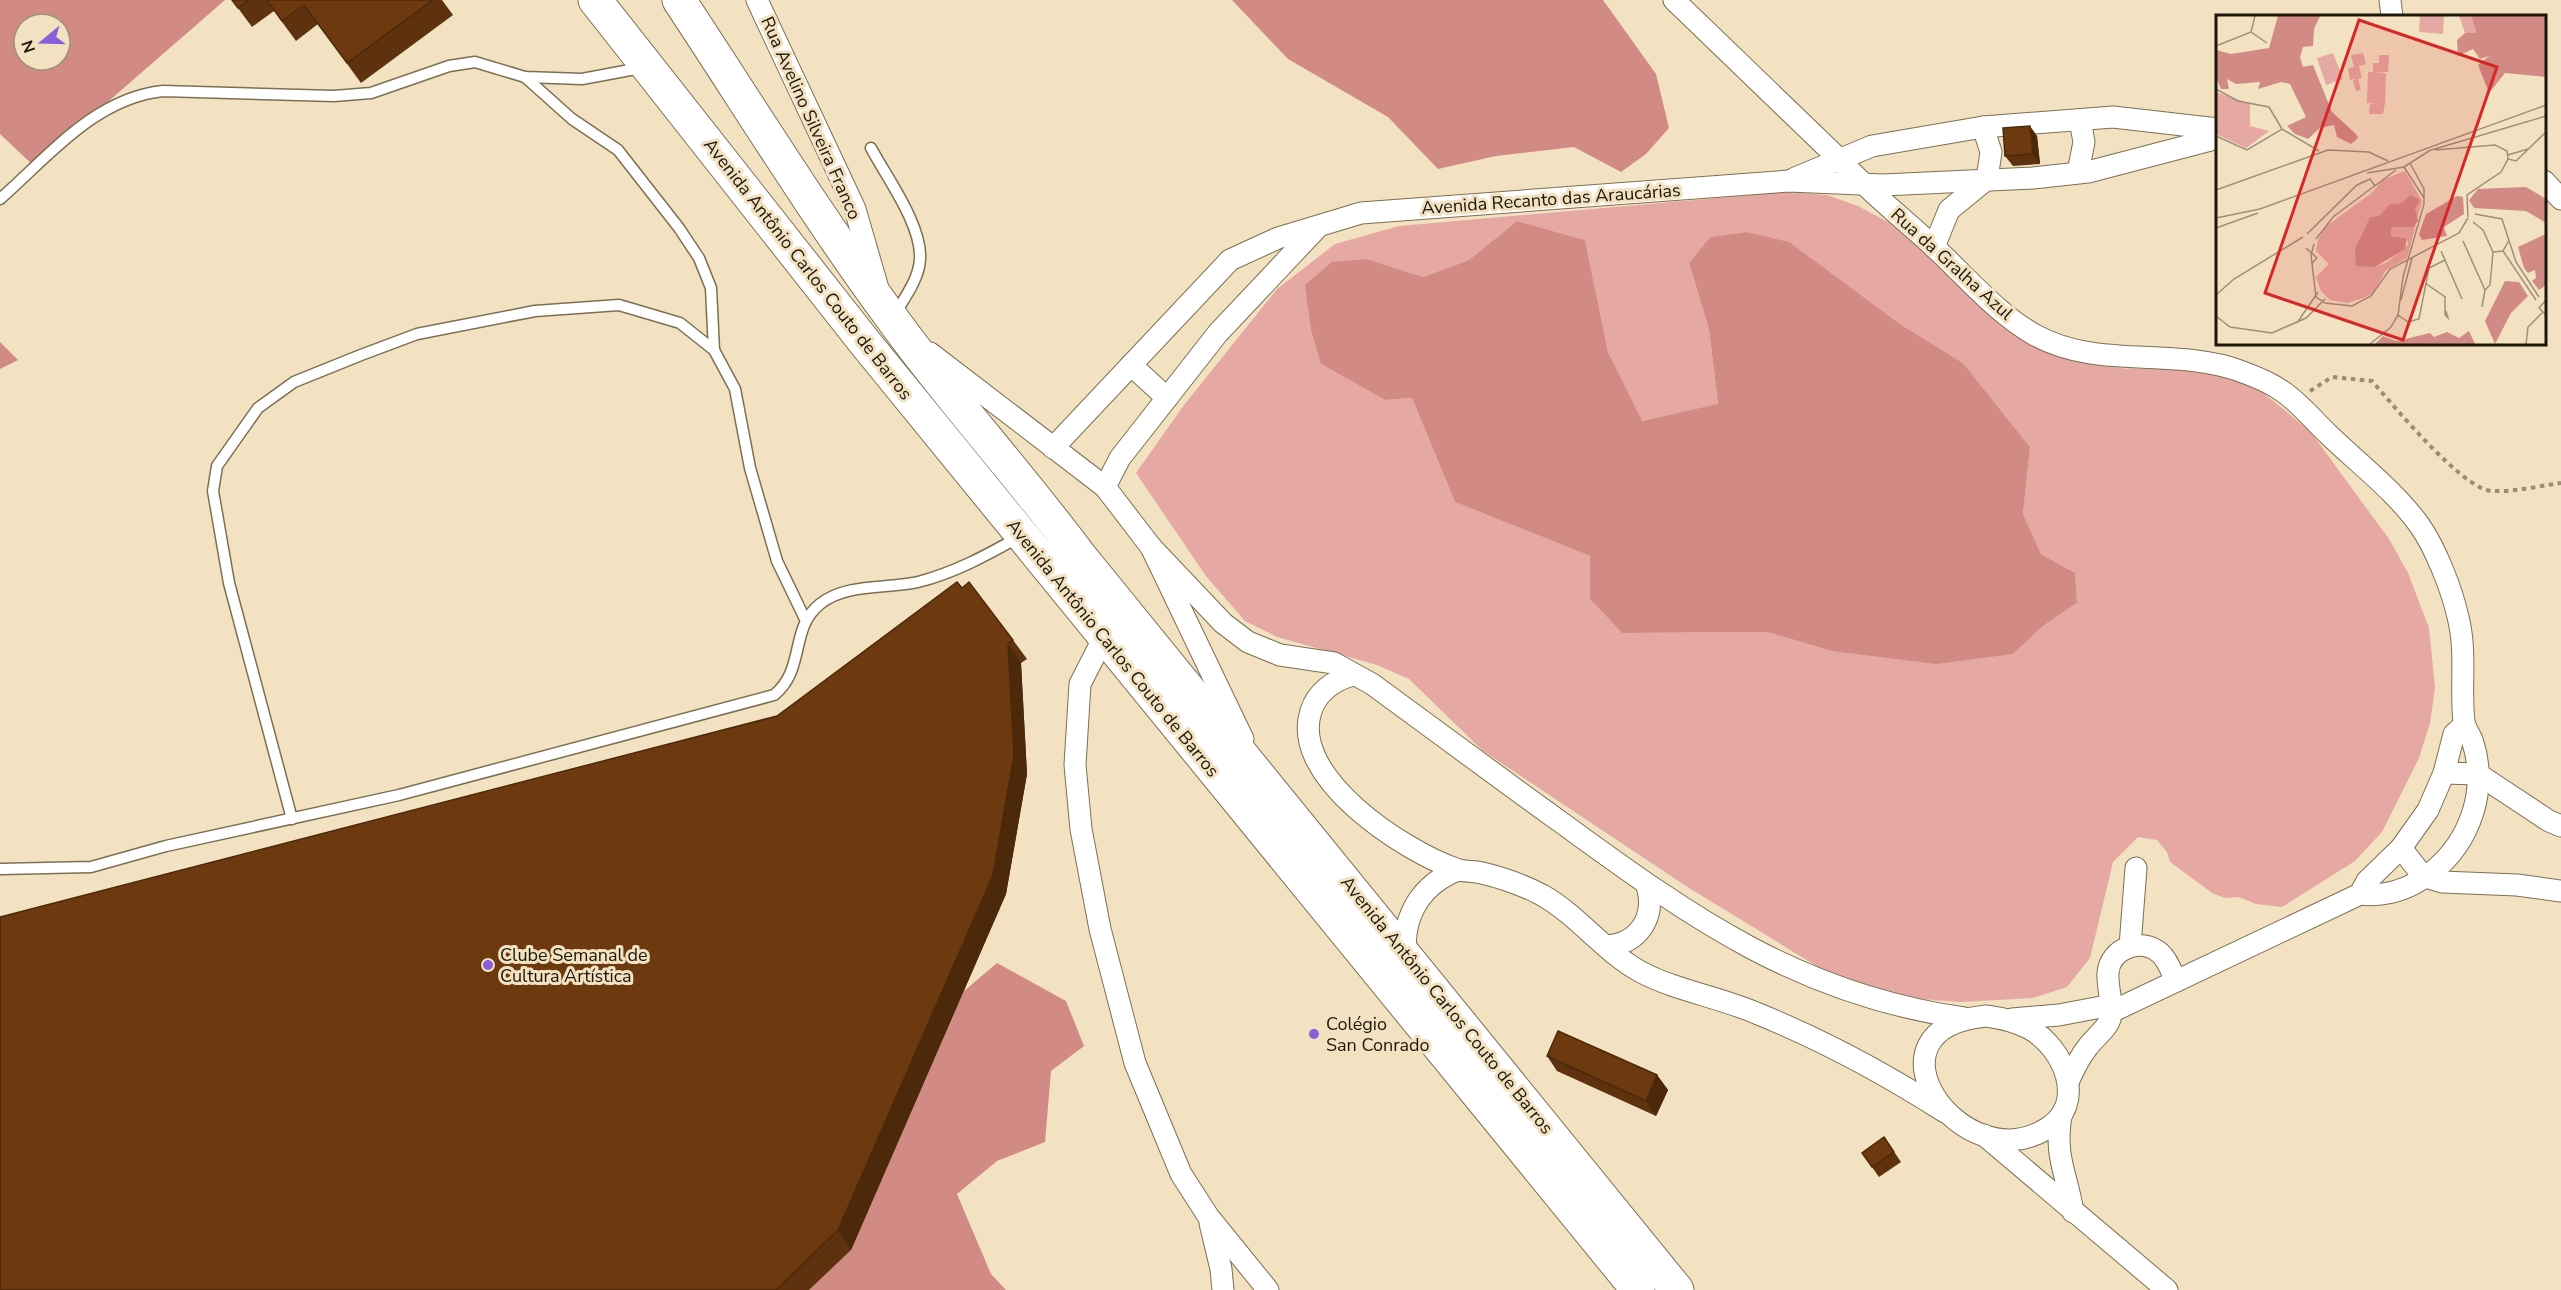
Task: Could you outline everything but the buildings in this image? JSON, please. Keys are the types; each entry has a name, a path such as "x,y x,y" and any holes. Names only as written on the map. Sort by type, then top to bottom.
{"main road":[{"name":"Avenida Antônio Carlos Couto de Barros","path":"595,0 1022,536 1638,1290"},
{"name":"Avenida Antônio Carlos Couto de Barros","path":"679,0 853,266 891,318 1038,499 1080,556 1677,1290"}],"street":[{"name":"Rua Avelino Silveira Franco","path":"758,0 855,209 891,318"},
{"name":"Rua da Gralha Azul","path":"1674,0 1862,183 1934,247 1999,310 2036,336 2073,350 2121,357 2203,361 2241,371 2283,392 2295,403 2389,492 2421,526 2448,584 2459,619 2464,666 2464,725"},
{"path":"2390,0 2392,15"},
{"name":"Avenida Recanto das Araucárias","path":"1789,181 1872,146 1983,127 2113,117 2216,129"},
{"path":"2078,172 2084,142 2079,120"},
{"path":"1934,247 1950,210 1987,179 1991,152 1983,127"},
{"name":"Avenida Recanto das Araucárias","path":"1053,448 1230,260 1278,238 1316,228 1336,219 1361,213 1789,181 1883,185 2078,172 2216,138"},
{"path":"2546,183 2561,199"},
{"name":"Avenida Recanto das Araucárias","path":"1105,487 1120,458 1218,333 1316,228"},
{"path":"891,318 1105,487 1151,547 1223,623 1248,642 1280,655 1323,659 1372,684 1647,886 1732,939 1807,977 1882,1003 1964,1018 1986,1016 2009,1020 2031,1029 2049,1043 2062,1061 2069,1080 2068,1099 2061,1116 2058,1144 2059,1162 2073,1212"},
{"path":"1131,366 1167,399"},
{"path":"1151,547 1221,698 1264,780"},
{"path":"1104,637 1080,684 1075,765 1081,829 1100,929 1135,1063 1181,1174 1208,1216 1268,1290"},
{"path":"1353,675 1343,677 1324,689 1312,707 1307,730 1311,753 1334,784 1371,820 1412,849 1458,870 1501,878 1540,894 1575,917 1606,946 1640,972 1659,981 1755,1012 1842,1051 1944,1112 1963,1126 1984,1135 2007,1139 2029,1137 2047,1129 2061,1116"},
{"path":"2111,1012 2360,894 2378,896 2395,892 2426,877 2451,854 2469,824 2476,800 2478,774 2472,739 2464,725 2454,734 2444,773 2428,810 2401,848 2367,881 2360,894"},
{"path":"2444,773 2478,774 2549,821 2561,826"},
{"path":"2401,848 2412,865 2426,877 2442,882 2517,885 2561,891"},
{"path":"2130,946 2136,868"},
{"path":"1406,954 1408,920 1419,899 1436,881 1458,870"},
{"path":"1606,946 1624,943 1639,932 1649,915 1647,886"},
{"path":"2069,1080 2085,1049 2110,1021 2112,997 2108,973 2115,956 2130,946 2147,946 2162,954 2176,981"},
{"path":"2009,1020 2059,1015 2101,1006 2111,1012"},
{"path":"1944,1112 1931,1094 1925,1075 1925,1056 1932,1039 1946,1026 1964,1018"},
{"path":"1984,1135 2167,1290"},
{"path":"1208,1216 1221,1269 1223,1290"}],"lane":[{"path":"0,200 93,116 140,93 163,91 334,96 371,93 449,66 474,62 525,77 582,79 648,67"},
{"path":"525,77 572,119 618,150 639,174 684,235 699,258 711,288 714,350"},
{"path":"871,148 918,234 920,259 914,281 891,318"},
{"path":"292,819 229,583 213,491 217,466 258,408 294,382 417,334 535,311 619,305 680,324 714,350 735,389 750,468 777,561 805,619"},
{"path":"0,869 91,867 166,846 399,795 774,695 787,684 805,619 822,603 844,593 918,582 974,563 1022,536"}],"path":[{"path":"2295,403 2332,377 2372,381 2424,440 2474,486 2491,491 2561,483"}],"shaded area":[{"path":"0,0 225,0 34,166 0,134"},
{"path":"1232,0 1603,0 1656,74 1669,128 1646,154 1621,172 1574,147 1496,156 1438,169 1388,117 1288,59"},
{"path":"1786,192 1827,195 1858,206 1905,231 2023,340 2096,364 2127,369 2200,368 2250,382 2310,431 2389,539 2408,573 2429,628 2435,688 2430,723 2419,758 2382,832 2355,861 2282,907 2256,904 2239,897 2225,898 2212,893 2170,862 2167,852 2157,840 2138,837 2113,862 2090,958 2067,987 2033,998 1961,1002 1921,999 1886,992 1833,976 1689,888 1483,751 1409,679 1377,665 1277,637 1245,621 1206,576 1136,473 1184,405 1277,289 1335,244 1399,226","holes":["1517,221 1585,240 1608,352 1641,421 1718,405 1709,329 1689,263 1710,237 1746,232 1963,363 2030,447 2023,514 2041,554 2075,573 2077,603 2043,626 2013,654 1832,651 1767,632 1622,633 1590,599 1590,556 1455,502 1412,398 1385,400 1321,364 1367,259 1423,277 1469,260"]},
{"path":"1517,221 1585,240 1608,352 1642,421 1718,404 1709,329 1689,263 1710,237 1746,232 1789,242 1901,325 1963,363 2030,447 2023,514 2041,554 2075,573 2077,603 2043,626 2013,654 1936,664 1832,651 1767,632 1622,633 1590,599 1590,556 1455,502 1412,398 1385,400 1321,364 1311,330 1305,285 1332,262 1367,259 1423,277 1469,260"},
{"path":"0,342 18,360 0,369"},
{"path":"997,963 1066,1001 1084,1046 1051,1071 1045,1142 997,1161 957,1194 991,1274 1006,1290 809,1290 851,1249 964,991"}],"place":[{"name":"Clube Semanal de Cultura Artística","path":"488,965"},
{"name":"Colégio San Conrado","path":"1314,1034"}]}
